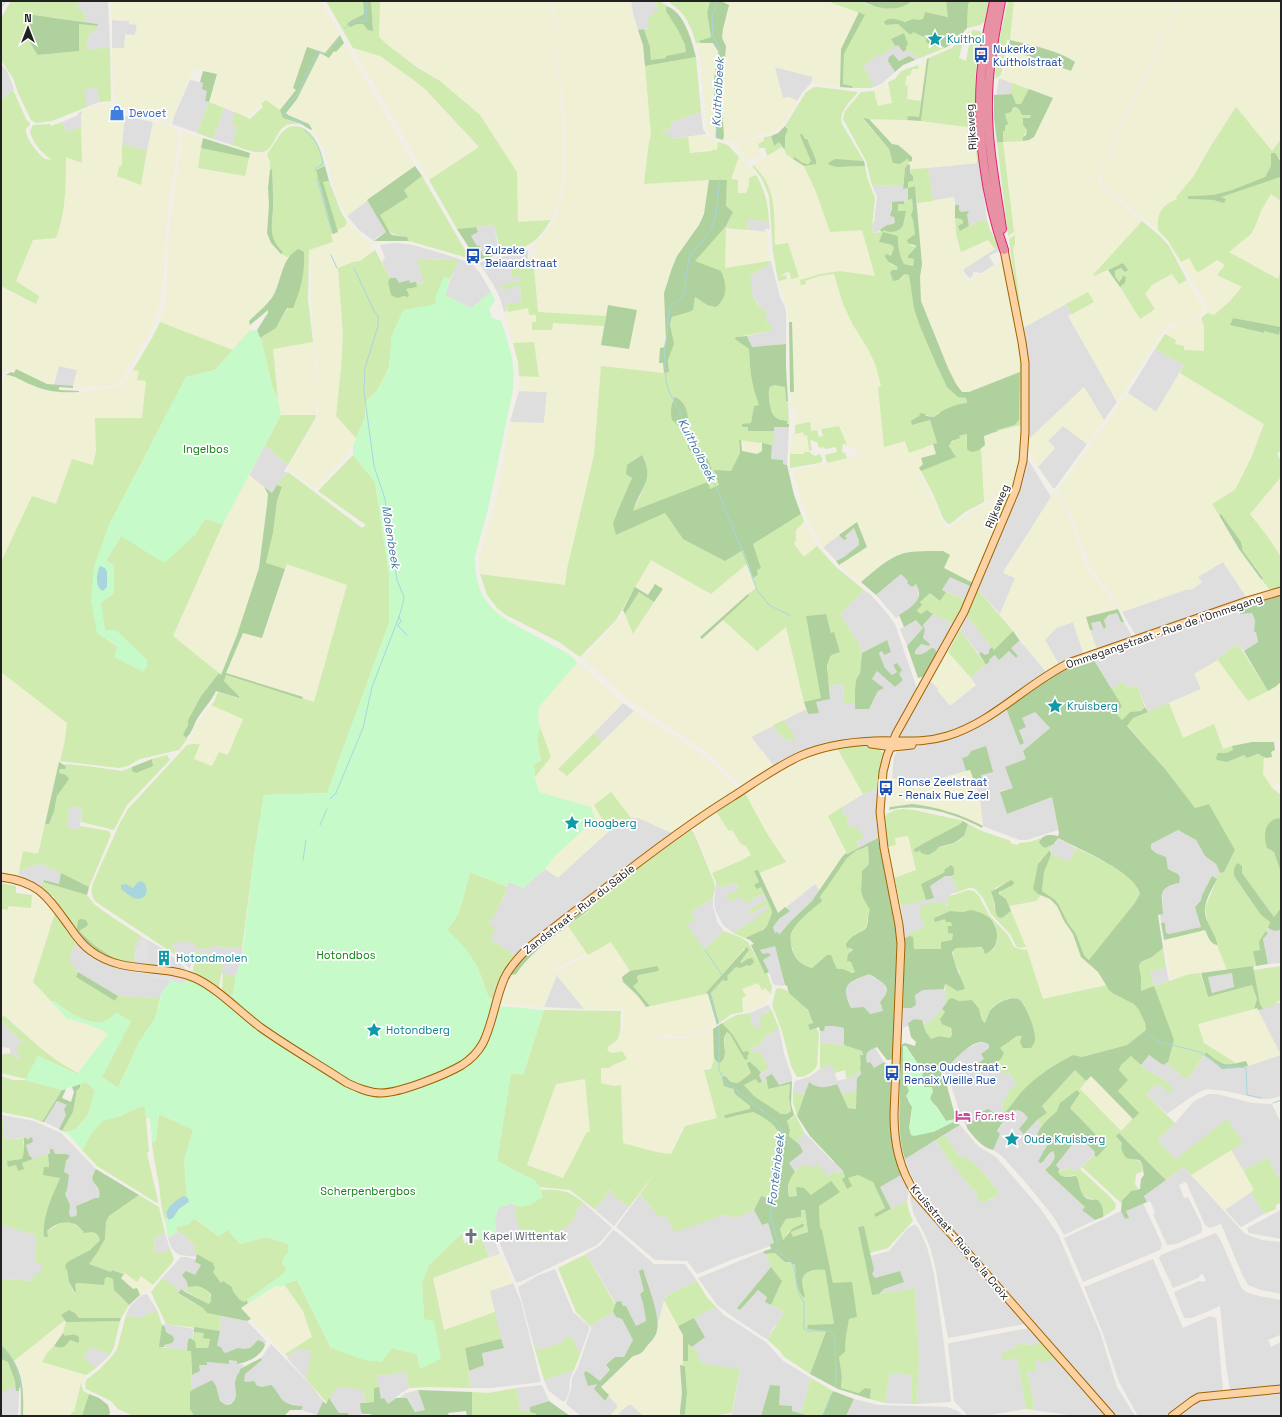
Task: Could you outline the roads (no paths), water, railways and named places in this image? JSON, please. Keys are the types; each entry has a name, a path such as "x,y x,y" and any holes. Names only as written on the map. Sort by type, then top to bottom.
{"highway":[{"name":"Rijksweg","path":"994,1 982,64 980,99 981,126 990,202 1004,250"},
{"name":"Rijksweg","path":"1002,1 990,65 988,129 1004,250"}],"main road":[{"name":"Rijksweg","path":"892,744 909,710 964,612 1020,476 1024,456 1025,363 1004,250"},
{"name":"Ommegangstraat - Rue de l'Ommegang","path":"892,744 910,746 924,741 952,735 978,723 1005,706 1049,674 1072,662 1246,601 1281,591"},
{"name":"Zandstraat - Rue du Sable","path":"1,877 25,882 37,888 54,906 81,943 106,960 129,967 175,972 197,979 210,987 261,1028 347,1083 368,1091 383,1093 392,1092 402,1090 451,1070 462,1065 473,1056 483,1042 504,980 516,959 535,942 664,842 792,759 825,748 859,742 892,744"},
{"name":"Kruisstraat - Rue de la Croix","path":"892,744 883,772 880,812 884,848 899,925 901,944 894,1118 896,1145 902,1167 913,1190 923,1203 1111,1416"},
{"path":"1172,1416 1199,1397 1281,1389"}],"water":[{"path":"100,566 105,568 107,572 107,587 103,591 97,584"},
{"path":"141,881 145,884 147,890 145,896 140,899 133,898 121,889 121,885 126,884 133,888 138,882"},
{"path":"184,1196 188,1198 189,1202 179,1209 173,1218 169,1220 167,1217 168,1209 177,1200"}],"waterway":[{"path":"1,7 6,1"},
{"name":"Molenbeek","path":"345,28 358,19 362,22 367,19 366,8 368,1"},
{"name":"Kuitholbeek","path":"716,137 716,80 720,50 713,36 712,18 717,1"},
{"name":"Molenbeek","path":"307,127 308,125 306,124 285,117 283,111 297,95 314,58 319,52 326,54 340,38"},
{"name":"Molenbeek","path":"304,130 315,141 321,154 323,164 316,168 315,171"},
{"name":"Molenbeek","path":"317,178 332,232"},
{"name":"Kuitholbeek","path":"720,179 716,215 711,230 689,257 684,293 681,299 671,306 669,311 667,336 664,349 666,381 690,440 707,465 757,590 769,605 791,616"},
{"name":"Molenbeek","path":"331,255 337,268"},
{"name":"Molenbeek","path":"330,799 336,793 363,728 372,687 399,617 404,597 397,580 385,499 374,466 364,391 365,368 378,326 378,316 374,311 354,268"},
{"name":"Molenbeek","path":"399,617 401,621 398,625 407,635"},
{"name":"Molenbeek","path":"320,825 327,809"},
{"name":"Molenbeek","path":"303,860 306,840"},
{"name":"Fonteinbeek","path":"705,950 724,978 710,992 717,1023"},
{"name":"Fonteinbeek","path":"719,1027 719,1070 725,1082 776,1121 782,1130 783,1136 777,1163 775,1191 770,1215 778,1243"},
{"path":"1145,1033 1160,1042 1200,1052 1222,1067 1234,1066 1246,1068 1247,1095 1261,1098"},
{"path":"1273,1103 1281,1100"},
{"name":"Fonteinbeek","path":"776,1250 790,1260 794,1267 798,1292 804,1302 804,1329 807,1331 830,1331 835,1336 835,1386"},
{"path":"1,1348 14,1362 20,1379 21,1416"},
{"name":"Fonteinbeek","path":"823,1416 831,1395"}],"place":[{"name":"Kuithol","path":"935,39"},
{"name":"Nukerke Kuitholstraat","path":"981,55"},
{"name":"Devoet","path":"117,113"},
{"name":"Zulzeke Beiaardstraat","path":"473,256"},
{"name":"Kruisberg","path":"1055,706"},
{"name":"Ronse Zeelstraat - Renaix Rue Zeel","path":"886,788"},
{"name":"Hoogberg","path":"572,823"},
{"name":"Hotondmolen","path":"164,958"},
{"name":"Hotondberg","path":"374,1030"},
{"name":"Ronse Oudestraat - Renaix Vieille Rue","path":"892,1073"},
{"name":"For.rest","path":"963,1116"},
{"name":"Oude Kruisberg","path":"1012,1139"},
{"name":"Kapel Wittentak","path":"471,1236"}],"park label":[{"name":"Ingelbos","path":"206,449"},
{"name":"Hotondbos","path":"346,955"},
{"name":"Scherpenbergbos","path":"368,1191"}]}
